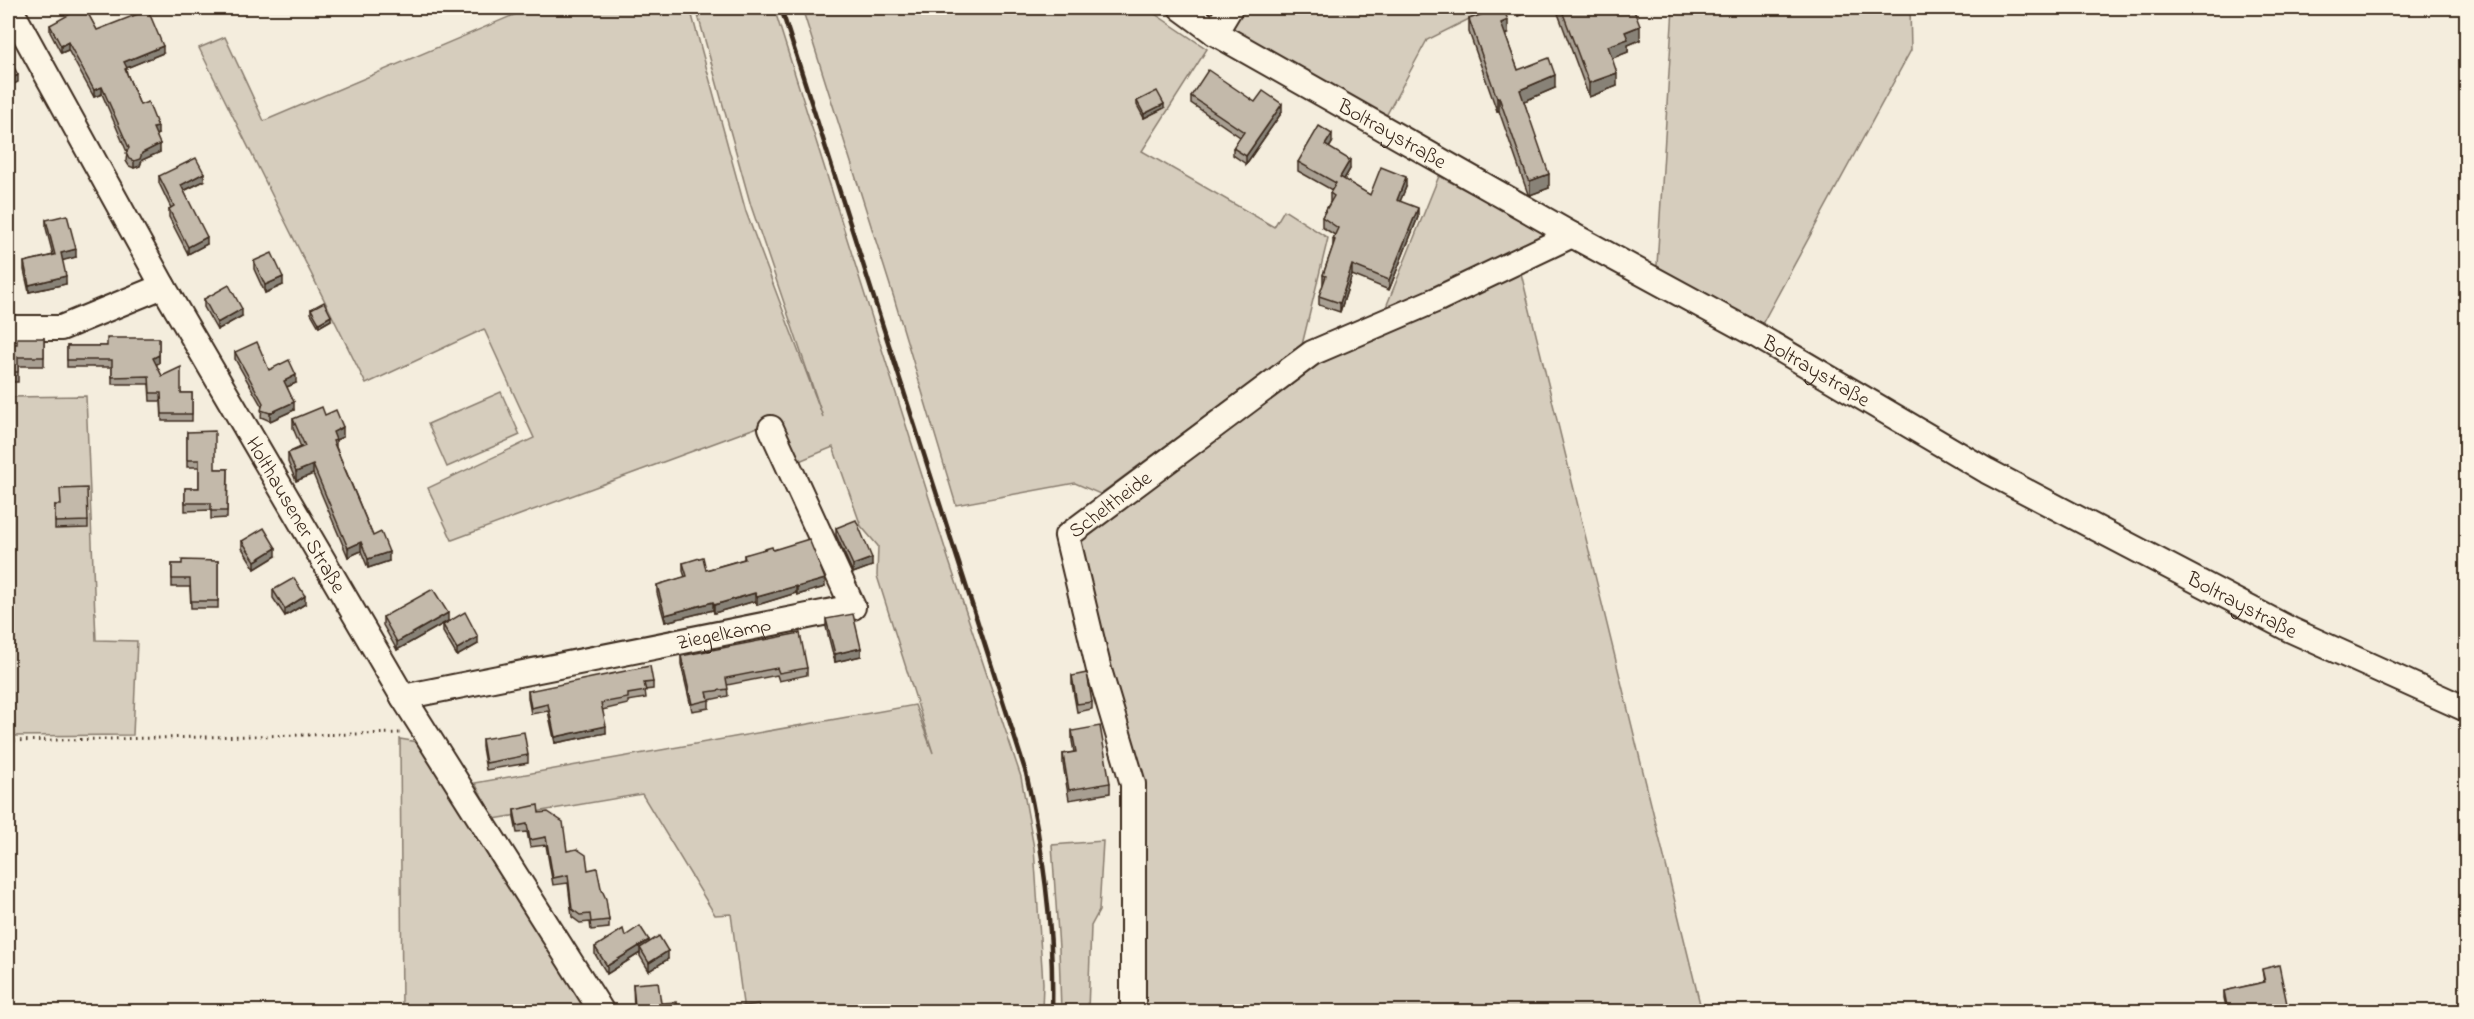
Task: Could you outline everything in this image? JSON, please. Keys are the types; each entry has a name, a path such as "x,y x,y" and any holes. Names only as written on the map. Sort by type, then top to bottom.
{"street":[{"name":"Holthausener Straße","path":"10,8 163,286 403,697 602,1011"},
{"name":"Boltraystraße","path":"1181,8 1215,33 1572,235 1756,335 1987,471 2291,630 2466,709"},
{"path":"1215,33 1230,8"},
{"name":"Scheltheide","path":"1133,1011 1133,784 1099,670 1067,536 1312,352 1438,299 1572,235"},
{"path":"8,328 61,328 163,286"},
{"name":"Ziegelkamp","path":"403,697 853,607 771,428"}],"path":[{"path":"8,741 406,733 423,730"}],"shaded area":[{"path":"530,8 690,8 746,212 823,417 751,206 696,8 774,8 949,561 1021,777 1034,848 1043,983 1042,1011 744,1011 731,914 715,915 642,794 494,819 475,783 915,705 933,753 877,576 878,546 861,526 833,447 792,464 774,421 452,540 428,488 534,438 484,329 366,384 199,48 225,37 264,121"},
{"path":"802,8 1146,8 1207,49 1142,151 1274,227 1284,210 1328,238 1302,345 1100,494 1075,483 956,505 894,298"},
{"path":"1181,8 1491,8 1427,40 1380,127"},
{"path":"1673,8 1910,8 1911,50 1756,335 1656,281"},
{"path":"1439,176 1547,233 1384,312"},
{"path":"1518,261 1700,1004 1649,1012 1134,1011 1133,784 1067,536 1312,353"},
{"path":"501,392 520,435 447,467 428,424"},
{"path":"86,396 96,640 137,641 133,735 8,736 8,397"},
{"path":"400,739 424,743 589,1011 402,1011"},
{"path":"1103,841 1099,911 1091,926 1088,1011 1061,1011 1052,845"}],"building":[{"path":"85,8 97,30 148,10 163,46 124,62 140,105 148,102 158,127 153,128 160,144 142,153 140,159 134,161 129,159 126,153 129,148 102,87 94,90 68,42 61,46 50,25"},
{"path":"1503,8 1508,20 1501,23 1518,70 1549,58 1555,75 1520,90 1549,174 1530,181 1469,19"},
{"path":"1561,8 1633,8 1640,26 1625,32 1628,39 1608,46 1617,73 1589,83"},
{"path":"8,56 18,75 8,80"},
{"path":"1208,70 1255,102 1263,91 1282,104 1246,156 1233,148 1244,132 1191,96"},
{"path":"1157,91 1164,104 1144,114 1137,101"},
{"path":"1319,126 1332,134 1325,145 1350,160 1340,177 1370,195 1381,167 1406,177 1397,200 1418,208 1389,280 1352,265 1340,303 1319,296 1326,276 1323,275 1335,240 1333,239 1338,228 1322,217 1334,196 1330,193 1336,183 1298,162"},
{"path":"196,158 204,173 181,185 207,237 188,247 169,209 174,206 159,176"},
{"path":"67,215 76,249 61,253 66,276 29,285 24,262 55,255 46,220"},
{"path":"272,253 283,277 265,285 254,261"},
{"path":"229,285 242,309 217,323 204,299"},
{"path":"324,302 331,316 319,323 311,309"},
{"path":"17,338 44,338 44,357 18,357 18,372 8,372 8,344 17,344"},
{"path":"107,338 159,338 159,355 153,358 162,376 181,367 181,393 192,393 192,414 162,414 161,393 150,393 149,376 112,377 112,360 67,360 67,346 107,346"},
{"path":"257,342 269,370 289,360 296,375 284,381 294,402 270,413 261,410 263,403 235,352"},
{"path":"322,407 325,415 336,410 343,427 333,432 336,440 333,441 373,536 381,532 389,552 368,559 361,542 348,548 313,465 296,472 288,453 305,446 293,419"},
{"path":"215,431 215,469 228,469 227,511 211,511 211,503 185,503 185,488 199,488 199,460 187,460 187,432"},
{"path":"87,488 88,521 55,522 55,505 61,505 60,489"},
{"path":"856,520 872,558 853,565 836,528"},
{"path":"264,528 276,548 255,561 242,541"},
{"path":"809,539 825,579 757,597 755,593 714,605 713,602 665,615 657,585 687,576 683,563 703,557 706,570 745,559 744,555 772,547 773,550"},
{"path":"182,560 218,561 218,601 191,601 190,579 172,579 172,564 182,564"},
{"path":"294,578 305,596 285,609 273,590"},
{"path":"433,589 448,613 397,642 383,617"},
{"path":"465,612 478,637 457,649 443,625"},
{"path":"853,614 861,648 835,654 826,619"},
{"path":"800,633 807,668 779,673 777,668 726,678 728,689 707,692 709,700 692,704 681,656"},
{"path":"650,666 653,682 644,683 646,691 628,694 628,698 601,703 606,726 555,737 548,704 531,708 528,691"},
{"path":"1087,673 1092,702 1077,704 1072,676"},
{"path":"1100,726 1110,783 1069,790 1063,754 1076,752 1072,731"},
{"path":"524,732 528,755 486,763 482,739"},
{"path":"538,805 539,813 548,812 563,822 567,851 577,849 586,855 588,870 597,868 609,920 591,922 590,914 580,915 572,909 568,875 553,878 546,837 530,840 527,824 517,826 514,810"},
{"path":"640,926 649,940 607,966 595,947 623,929 625,936"},
{"path":"659,936 668,951 649,963 640,948"},
{"path":"2279,965 2287,1004 2276,1006 2277,1011 2228,1011 2224,991 2265,982 2262,969"},
{"path":"658,982 661,1003 677,1002 678,1011 654,1011 653,1004 635,1006 633,984"},
{"path":"759,1004 760,1011 726,1011 726,1008"}],"railway":[{"path":"781,8 1026,773 1038,832 1046,892 1051,952 1052,1012"}]}
